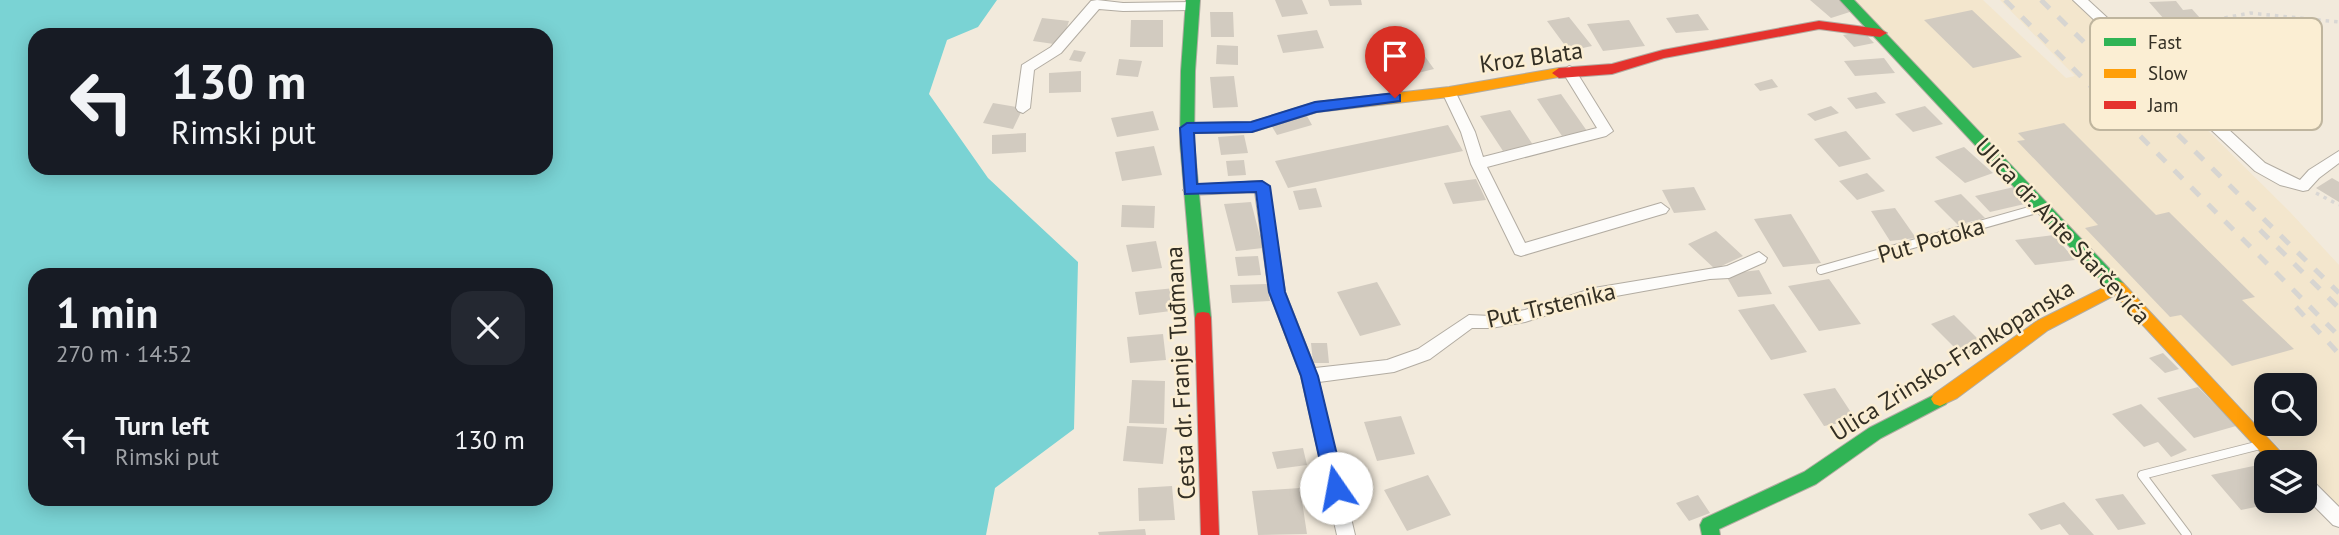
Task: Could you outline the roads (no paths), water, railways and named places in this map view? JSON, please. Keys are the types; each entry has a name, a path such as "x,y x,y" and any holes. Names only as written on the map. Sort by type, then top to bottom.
{"street":[{"name":"Ulica dr. Ante Starčevića","path":"1847,0 2269,450"},
{"path":"2080,0 2098,18"},
{"path":"1023,108 1027,68 1056,50 1096,4 1123,7 1192,3"},
{"name":"Cesta dr. Franje Tuđmana","path":"1192,3 1187,61 1187,128 1190,190 1202,276 1210,535"},
{"name":"Kroz Blata","path":"1187,128 1252,127 1315,107 1449,92 1569,71 1612,69 1663,54 1796,28 1819,25 1880,33"},
{"path":"1478,164 1606,131 1569,71"},
{"path":"1449,92 1468,132 1478,164 1521,250 1661,209"},
{"path":"2219,130 2260,167 2286,181 2303,186 2314,174 2339,156"},
{"path":"1190,190 1262,186 1277,292 1309,376 1346,535"},
{"name":"Put Trstenika","path":"1309,376 1388,367 1424,354 1469,321 1491,322 1525,316 1594,294 1729,272 1759,258"},
{"name":"Ulica Zrinsko-Frankopanska","path":"1711,535 1709,525 1810,478 1875,433 1959,389 1978,371 2023,338 2082,303 2116,287"},
{"path":"2317,497 2339,519"}],"lane":[{"name":"Put Potoka","path":"1821,270 2041,208"},
{"path":"2187,535 2142,475 2263,444"}],"water":[{"path":"0,0 997,0 978,27 947,40 929,94 988,178 1078,262 1074,429 995,488 986,535 0,535"}],"railway":[{"path":"2005,0 2090,86"},
{"path":"2041,0 2090,48"},
{"path":"2134,130 2339,336"},
{"path":"2173,130 2339,293"},
{"path":"2260,230 2339,308"},
{"path":"2296,307 2339,354"}]}
